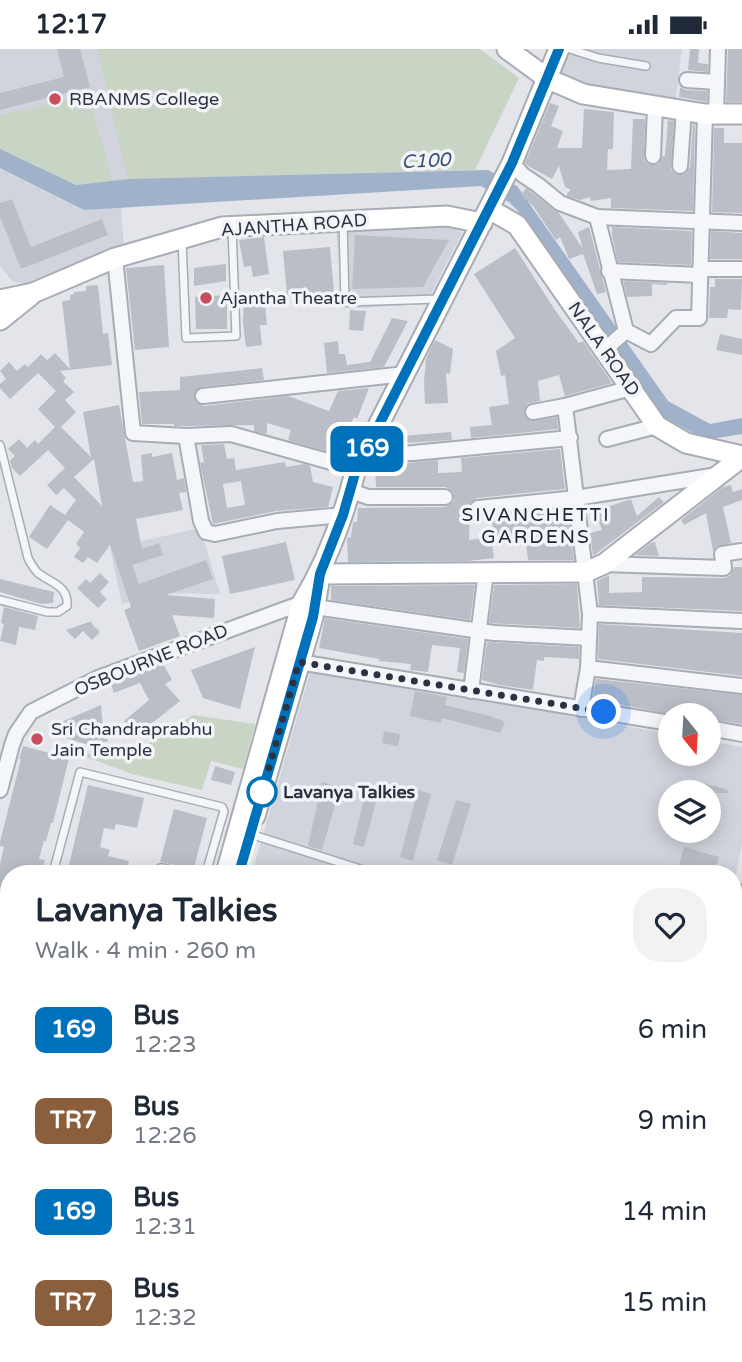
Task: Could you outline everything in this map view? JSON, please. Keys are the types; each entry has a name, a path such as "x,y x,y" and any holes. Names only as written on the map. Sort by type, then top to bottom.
{"street":[{"path":"506,49 548,79 583,94 710,114 742,114"},
{"path":"223,862 360,462 508,170 559,49"},
{"path":"624,333 651,344 676,318 699,318 702,222 718,49"},
{"path":"687,80 717,82"},
{"path":"653,156 654,106"},
{"path":"680,166 684,110"},
{"path":"508,170 538,185 560,203 597,218 742,223"},
{"name":"AJANTHA ROAD","path":"33,293 115,258 222,227 447,216 488,210"},
{"name":"NALA ROAD","path":"488,210 517,225 657,426 686,443 742,457"},
{"path":"597,218 624,333"},
{"path":"115,258 133,433 186,436 231,434 360,462 413,453 570,438"},
{"path":"609,271 700,272 742,269"},
{"path":"0,300 33,293"},
{"path":"0,320 33,293"},
{"path":"610,345 624,333"},
{"path":"203,396 405,374"},
{"path":"533,412 631,388"},
{"path":"565,406 576,498 595,568 588,669 581,709"},
{"path":"607,439 657,426"},
{"path":"186,436 201,521 206,531 215,534 277,521 343,515"},
{"path":"595,568 742,457"},
{"path":"478,508 576,498 722,474"},
{"path":"351,491 368,497 445,497"},
{"path":"320,574 724,568 722,554 742,551"},
{"path":"471,691 486,572"},
{"path":"310,605 480,631 589,638"},
{"path":"223,862 250,834 299,662 310,605"},
{"name":"OSBOURNE ROAD","path":"0,790 6,744 31,712 99,678 310,605"},
{"path":"590,614 742,621"},
{"path":"299,662 658,721"},
{"path":"588,669 742,686"},
{"path":"721,731 742,734"}],"lane":[{"path":"570,49 598,58 646,66"},
{"path":"343,221 345,302 443,299"},
{"path":"182,239 186,338 236,336 232,226"},
{"path":"0,445 28,558 39,573 65,592 68,599 67,606 58,612 47,612 0,600"},
{"path":"55,865 80,772 222,807 223,862"},
{"path":"250,834 348,865"}],"shaded area":[{"path":"0,49 252,49 280,175 128,179 76,185 0,149"},
{"path":"569,49 682,49 676,98 609,91 559,75"},
{"path":"0,168 84,210 121,207 124,249 32,284 13,282 0,266"},
{"path":"446,223 462,233 426,304 342,309 336,228"},
{"path":"196,529 204,541 220,594 158,593 122,604 110,548"},
{"path":"311,669 658,732 658,767 721,767 721,743 742,747 742,843 738,865 254,865"}],"green space":[{"path":"97,49 480,49 519,78 475,170 128,179"},
{"path":"89,95 112,181 76,185 0,149 0,115"},
{"path":"193,715 255,724 243,769 211,761 202,790 132,774 78,754 136,751"}],"water":[{"path":"0,149 76,185 128,179 488,170 517,186 668,401 710,424 742,418 742,434 705,440 659,414 518,211 509,202 481,186 84,210 0,168"}],"building":[{"path":"57,49 80,49 90,87 0,110 0,93 64,77"},
{"path":"690,49 699,49 698,63 708,64 708,72 688,70"},
{"path":"728,49 742,49 742,102 726,102"},
{"path":"680,87 707,91 707,102 679,97"},
{"path":"550,103 559,106 551,126 563,131 557,148 582,148 584,109 614,112 613,149 608,149 607,170 631,169 633,119 645,119 644,160 648,164 658,164 665,156 668,120 674,121 671,170 675,174 685,174 690,167 693,124 695,125 693,211 611,208 611,198 591,201 590,197 580,200 567,196 571,190 565,187 559,166 552,179 525,163"},
{"path":"714,128 724,128 724,143 742,143 742,213 712,212"},
{"path":"526,188 559,213 583,249 578,232 589,227 606,292 597,294 583,254 569,259 560,237 556,240 533,206 521,195"},
{"path":"12,199 31,247 102,219 108,235 21,269 0,217 0,203"},
{"path":"612,227 692,231 691,265 618,262"},
{"path":"711,231 742,233 742,259 710,259"},
{"path":"355,235 449,240 423,287 352,289"},
{"path":"264,237 269,274 253,277 251,266 244,267 239,240"},
{"path":"330,247 334,292 287,296 283,251"},
{"path":"515,248 555,310 579,343 583,341 612,383 565,396 559,375 538,381 540,401 527,404 524,414 530,421 557,417 558,429 471,438 470,427 492,425 489,407 509,404 505,375 501,376 496,351 515,338 474,274"},
{"path":"226,264 226,281 194,286 194,268"},
{"path":"164,265 169,347 135,350 126,268"},
{"path":"715,279 742,279 741,310 728,309 727,318 709,318 710,287 715,287"},
{"path":"623,281 667,285 652,284 652,296 627,297"},
{"path":"98,285 103,334 108,333 112,365 60,371 66,378 63,381 74,392 65,400 76,412 61,427 91,457 83,412 119,405 133,482 143,481 141,455 152,453 152,457 172,453 177,480 184,478 186,492 179,493 183,510 136,519 142,549 159,543 163,555 132,565 139,584 206,560 213,579 166,595 215,599 214,618 172,615 180,636 139,651 124,610 131,607 110,545 97,563 88,557 83,563 74,557 80,548 76,544 84,532 68,520 47,549 29,537 50,505 65,515 76,500 64,488 56,495 47,485 65,468 48,450 20,476 12,468 10,460 15,456 8,449 19,439 27,448 35,440 38,444 55,427 38,409 56,391 38,373 10,399 0,388 0,384 6,379 0,371 9,362 17,371 25,364 28,367 41,354 47,360 55,353 70,369 62,301 70,300 70,295 74,292 86,291 86,286","holes":["94,459 102,506 74,477"]},
{"path":"244,294 264,294 267,325 260,325 262,345 246,347"},
{"path":"227,295 227,329 196,329 195,297"},
{"path":"350,310 366,311 363,331 349,330"},
{"path":"392,318 408,321 384,367 327,373 324,343 338,341 339,354 345,354 347,365 370,362"},
{"path":"720,334 742,339 742,355 716,350"},
{"path":"435,340 453,349 450,374 446,373 448,403 425,404 426,359"},
{"path":"262,368 264,380 201,387 195,392 195,401 204,406 288,396 329,411 338,391 369,388 357,419 354,417 337,454 290,441 288,439 291,430 267,423 267,434 254,431 254,425 142,424 139,392 180,390 180,377"},
{"path":"451,432 452,440 390,444 389,437"},
{"path":"224,444 227,459 234,458 236,470 285,462 286,467 304,464 310,466 313,482 333,487 328,507 276,511 213,524 200,463 204,462 201,445","holes":["241,481 245,505 227,508 223,484"]},
{"path":"560,449 565,489 477,498 470,503 469,540 491,537 494,558 468,561 348,562 347,538 351,537 353,522 357,522 358,508 445,507 454,501 454,493 446,487 376,487 375,466 438,460 438,473 462,472 461,458"},
{"path":"731,485 733,492 742,489 742,500 723,507 731,543 717,546 713,551 706,513 684,525 681,520 723,487"},
{"path":"659,497 664,502 593,556 590,533 602,530 595,511 631,499 637,516"},
{"path":"568,509 574,560 528,560 525,535 494,537 491,516"},
{"path":"286,542 295,580 230,594 222,556"},
{"path":"655,542 659,556 635,555 651,543"},
{"path":"734,567 742,567 742,611 599,605 597,581 607,576 609,593 642,592 642,577 724,578 730,576"},
{"path":"100,573 109,582 100,592 107,599 98,608 77,588 86,579 90,583"},
{"path":"0,579 54,592 53,603 41,604 0,592"},
{"path":"577,584 580,628 489,623 494,585"},
{"path":"475,585 470,620 331,600 331,586"},
{"path":"4,607 38,616 35,630 19,627 16,645 0,641"},
{"path":"325,618 468,639 464,673 457,672 460,648 432,645 428,672 410,670 411,664 379,661 319,648"},
{"path":"92,621 100,632 92,640 83,631 75,639 66,630"},
{"path":"599,624 742,633 742,676 598,659"},
{"path":"487,642 579,647 579,659 544,657 544,661 537,660 533,690 500,685 482,680"},
{"path":"255,647 240,709 203,698 191,670"},
{"path":"163,664 172,680 165,684 180,701 136,736 124,721 149,700 140,683 114,693 111,684"},
{"path":"596,679 742,695 742,724 721,721 721,703 658,703 658,712 592,699"},
{"path":"415,691 447,697 445,705 505,722 500,733 442,718 441,723 410,716"},
{"path":"101,705 103,729 108,741 92,746 53,734 52,726"},
{"path":"384,731 400,734 398,746 382,743"},
{"path":"23,746 69,758 53,823 39,859 45,860 43,865 0,865 4,847 0,846 0,842"},
{"path":"215,766 235,772 231,785 211,780"},
{"path":"322,782 340,787 322,850 308,846"},
{"path":"88,785 144,798 137,828 116,824 114,830 104,828 100,847 110,850 108,856 129,861 128,865 69,865"},
{"path":"418,790 431,794 413,861 400,857"},
{"path":"366,791 378,794 364,847 353,844"},
{"path":"456,800 471,804 452,865 437,860"},
{"path":"174,809 207,818 195,865 160,862"},
{"path":"684,847 719,857 716,865 679,865"}],"bus line":[{"name":"169","path":"241,865 313,617 320,574 343,515 356,470 512,163 559,49"}],"place":[{"name":"RBANMS College","path":"55,99"},
{"name":"Ajantha Theatre","path":"206,298"},
{"name":"Sri Chandraprabhu Jain Temple","path":"37,739"},
{"name":"Lavanya Talkies","path":"262,792"}],"district":[{"name":"SIVANCHETTI GARDENS","path":"536,526"}],"route":[{"path":"262,792 299,662 604,712"}],"water label":[{"name":"C100","path":"426,161"}]}
